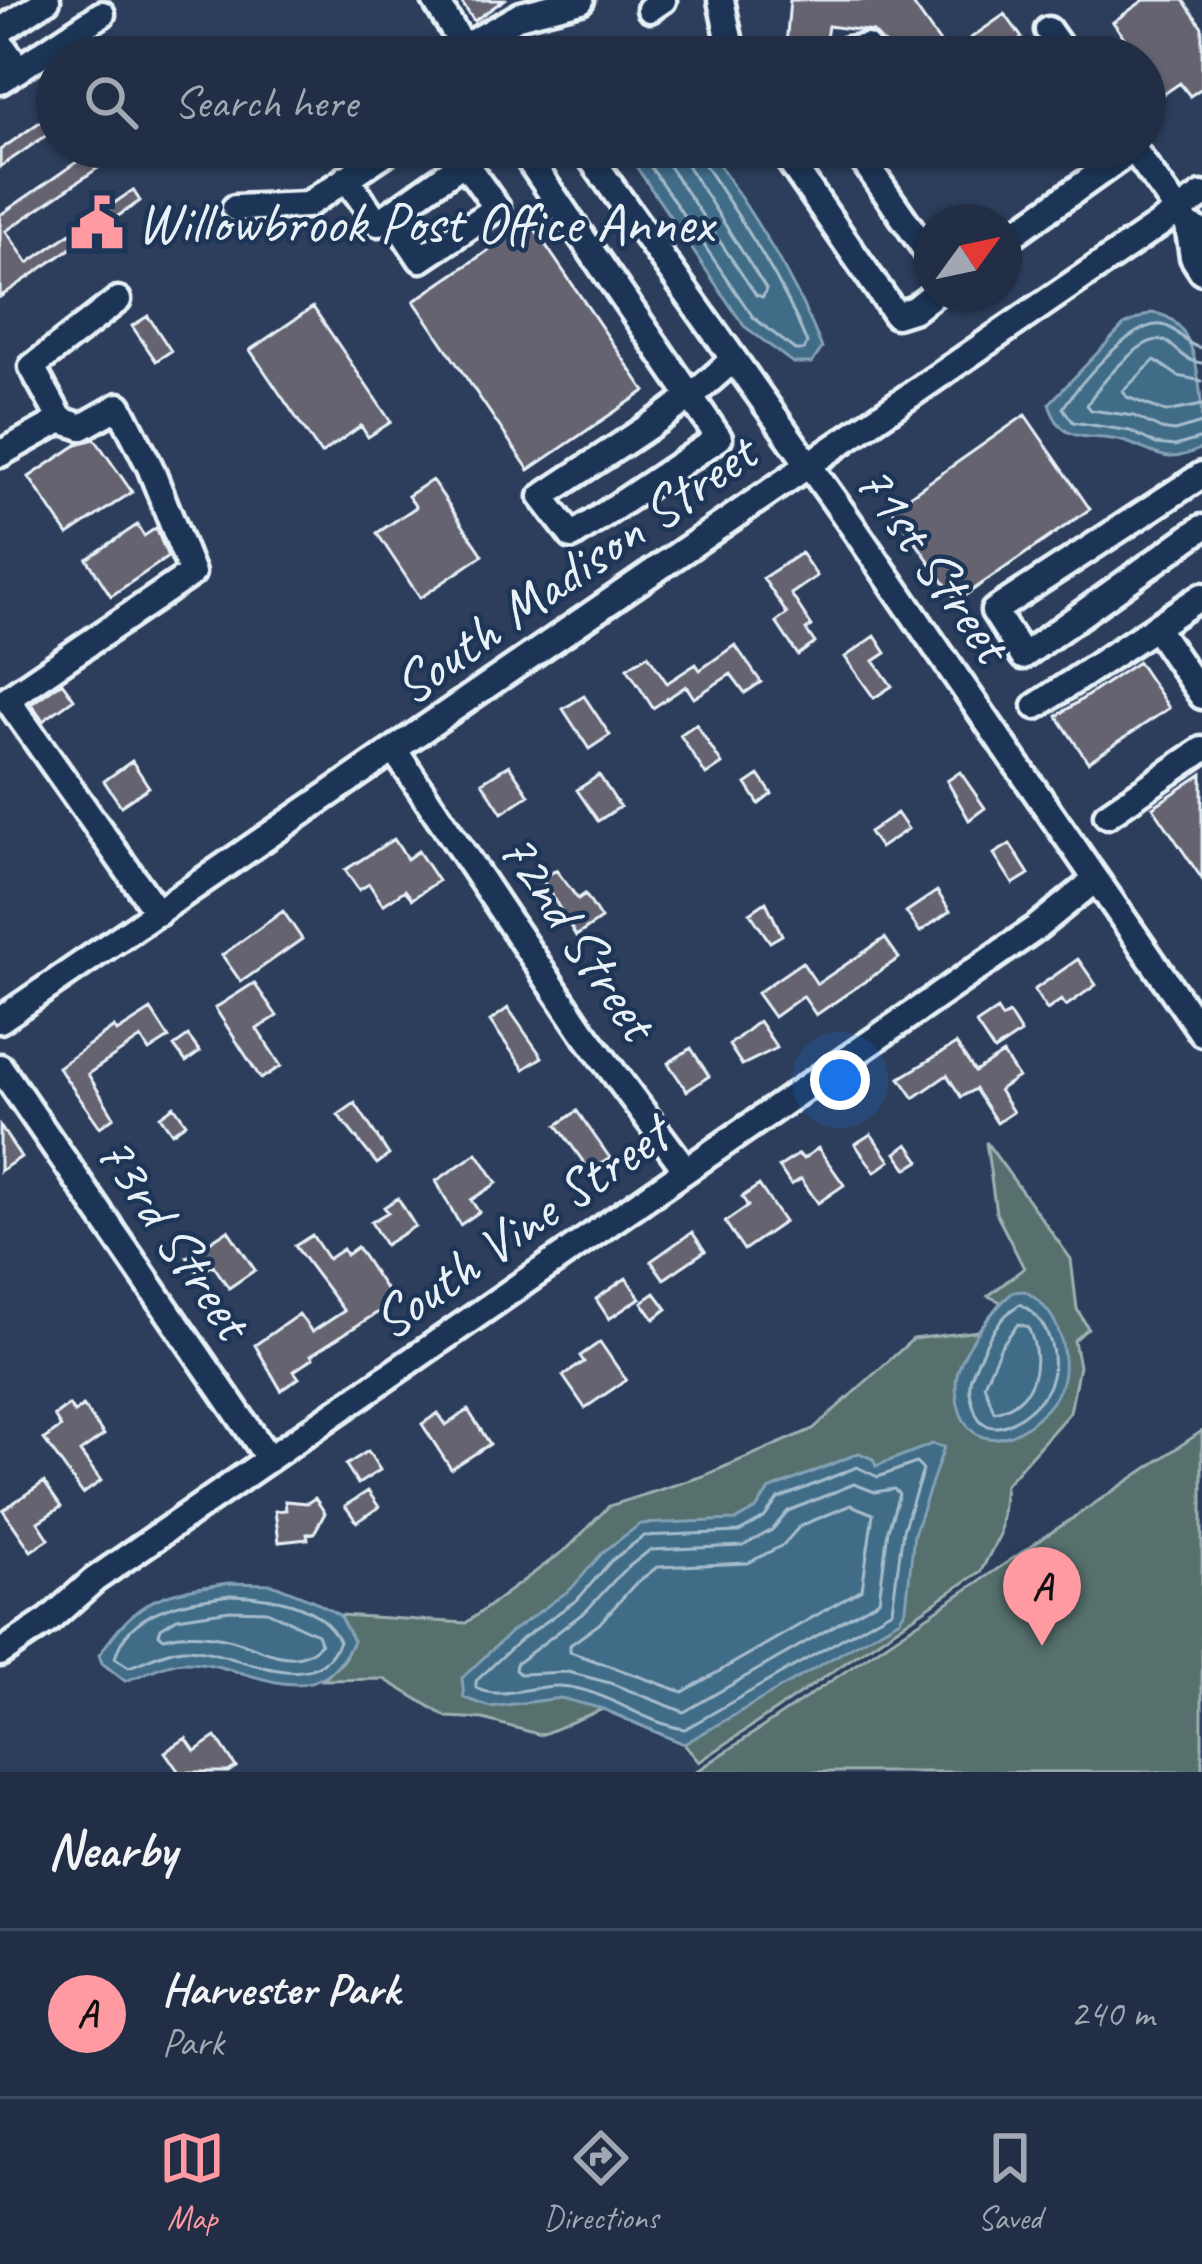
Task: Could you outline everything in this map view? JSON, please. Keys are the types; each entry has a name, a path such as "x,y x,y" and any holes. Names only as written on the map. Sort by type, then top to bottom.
{"street":[{"path":"0,31 47,0"},
{"path":"435,0 458,36"},
{"path":"489,36 521,14 581,0"},
{"path":"721,0 729,36"},
{"path":"68,36 102,14"},
{"path":"1048,30 1052,36"},
{"path":"0,43 9,75 36,57"},
{"path":"235,208 307,205 361,168"},
{"path":"346,178 378,223 456,168"},
{"path":"391,214 421,259 496,208 468,168"},
{"path":"534,168 689,395 719,438 572,536 542,496 689,395 732,360"},
{"name":"71st Street","path":"598,168 1202,1033"},
{"path":"798,168 896,316 914,309"},
{"path":"869,168 914,233"},
{"path":"1022,228 1105,168"},
{"path":"1148,168 1189,223 1193,257 1202,271"},
{"name":"South Madison Street","path":"0,1020 807,466 1189,223 1202,195"},
{"path":"118,300 32,367 62,420 82,427 119,406 150,467 192,573 2,697 158,914"},
{"path":"0,454 62,420"},
{"path":"1202,476 994,611 1023,656 1202,528"},
{"path":"1036,706 1202,596"},
{"path":"1155,627 1202,696"},
{"path":"1107,815 1202,749"},
{"name":"72nd Street","path":"395,751 581,1029 686,1170"},
{"name":"South Vine Street","path":"0,1653 50,1620 94,1580 1036,928 1095,880"},
{"name":"73rd Street","path":"0,1067 269,1460"}],"green space":[{"path":"986,1142 1071,1259 1077,1309 1088,1328 1074,1341 1079,1366 1070,1412 1005,1485 1000,1534 981,1571 699,1762 684,1744 603,1709 541,1735 483,1719 447,1717 384,1679 323,1680 343,1661 353,1641 339,1615 466,1623 569,1547 609,1506 703,1476 813,1429 913,1339 978,1331 1001,1302 988,1296 1024,1268 996,1213"},
{"path":"1202,1431 1202,1772 696,1772"}],"water":[{"path":"637,168 721,168 784,269 822,348 812,363 793,363 744,326"},
{"path":"1151,313 1168,317 1180,328 1196,363 1202,448 1180,456 1071,434 1055,419 1049,404 1124,325"},
{"path":"1025,1291 1042,1304 1058,1328 1064,1359 1062,1383 1051,1403 1025,1427 1010,1435 983,1437 964,1420 958,1404 958,1373 968,1347 995,1310 1013,1292"},
{"path":"932,1444 944,1447 914,1534 906,1608 900,1619 684,1744 603,1709 561,1698 490,1707 464,1698 462,1678 511,1632 571,1589 603,1552 640,1524 736,1520 756,1509 769,1490 859,1453 873,1459 876,1466"},
{"path":"229,1583 272,1584 312,1600 339,1615 353,1641 338,1665 320,1679 301,1684 188,1662 125,1681 102,1663 99,1655 140,1609 185,1590"}],"building":[{"path":"460,0 504,0 474,21"},
{"path":"790,0 910,0 935,36 877,36 828,26 826,36 787,36"},
{"path":"1144,0 1183,0 1202,27 1202,88 1190,96 1180,83 1166,93 1166,36 1123,36 1113,22"},
{"path":"1005,14 1021,36 974,36"},
{"name":"Willowbrook Post Office Annex","path":"36,125 36,142 0,167 0,150"},
{"name":"Willowbrook Post Office Annex","path":"68,168 98,168 6,231 28,263 133,190 140,201 0,297 0,215"},
{"path":"530,222 645,391 529,470 414,301"},
{"path":"313,307 391,422 368,437 361,426 321,454 250,350"},
{"path":"148,316 171,351 156,361 132,326"},
{"path":"1025,415 1090,509 957,601 892,508"},
{"path":"95,439 132,492 68,535 29,477 80,443"},
{"path":"432,480 483,555 420,598 377,533 416,507 408,496"},
{"path":"137,525 144,536 156,528 168,557 111,596 87,559"},
{"path":"801,553 817,576 791,594 812,626 806,630 815,643 798,655 776,622 787,614 763,578"},
{"path":"875,636 886,653 874,661 892,686 874,698 845,657"},
{"path":"735,645 761,682 745,693 731,674 694,698 686,686 653,708 627,668 648,655 667,683 696,664 700,670"},
{"path":"1138,662 1169,708 1088,762 1057,716"},
{"path":"62,682 74,699 43,721 31,704"},
{"path":"584,696 610,735 589,749 563,709"},
{"path":"696,724 722,764 706,775 680,735"},
{"path":"132,761 149,787 121,806 104,781"},
{"path":"509,765 529,795 502,813 482,782"},
{"path":"960,772 985,808 969,820 947,781"},
{"path":"1202,774 1202,879 1153,807"},
{"path":"599,775 620,807 598,821 577,790"},
{"path":"759,775 772,794 759,804 746,784"},
{"path":"897,813 908,829 880,848 869,832"},
{"path":"394,839 407,859 418,851 438,881 412,899 405,890 383,905 369,884 359,890 345,870"},
{"path":"1010,844 1029,874 1013,884 994,854"},
{"path":"556,870 578,899 585,894 601,919 576,936 542,879"},
{"path":"937,891 950,911 920,932 906,912"},
{"path":"766,902 782,935 770,942 750,913"},
{"path":"283,911 302,939 241,982 222,955"},
{"path":"885,938 899,958 816,1015 803,996 774,1017 757,993 802,962 817,984"},
{"path":"1078,959 1096,985 1066,1006 1061,1000 1047,1010 1034,990"},
{"path":"254,983 277,1016 257,1029 281,1066 261,1079 215,1008"},
{"path":"508,1008 542,1057 524,1069 490,1021"},
{"path":"151,1010 169,1038 149,1051 141,1038 88,1074 114,1117 100,1127 58,1067 114,1027 117,1032"},
{"path":"997,1010 1002,1018 1009,1014 1021,1033 994,1051 976,1024"},
{"path":"759,1021 777,1048 742,1065 729,1045"},
{"path":"188,1036 200,1052 186,1062 174,1046"},
{"path":"956,1044 975,1072 1003,1054 1018,1077 999,1090 1013,1112 997,1123 975,1089 961,1097 947,1075 914,1098 900,1078"},
{"path":"691,1048 709,1076 687,1091 668,1063"},
{"path":"355,1103 389,1155 377,1164 338,1115"},
{"path":"174,1106 186,1123 172,1133 160,1116"},
{"path":"577,1111 610,1158 590,1171 557,1125"},
{"path":"0,1126 21,1157 0,1171"},
{"path":"871,1134 890,1161 875,1172 855,1144"},
{"path":"908,1144 920,1161 907,1169 896,1153"},
{"path":"818,1148 844,1185 818,1203 801,1179 791,1185 779,1167"},
{"path":"477,1153 497,1183 471,1200 479,1212 460,1225 436,1181"},
{"path":"759,1185 784,1222 744,1250 725,1222 748,1206 742,1197"},
{"path":"398,1198 415,1226 385,1245 371,1222 388,1212 384,1207"},
{"path":"228,1230 255,1270 229,1288 213,1265 199,1274 187,1257"},
{"path":"692,1232 705,1251 664,1279 651,1261"},
{"path":"312,1235 328,1259 357,1247 394,1302 311,1355 294,1371 299,1378 281,1390 255,1345 299,1314 312,1332 344,1311 295,1246"},
{"path":"626,1278 640,1298 609,1319 596,1299"},
{"path":"655,1293 667,1309 654,1319 642,1302"},
{"path":"600,1342 626,1380 585,1408 563,1376 584,1362 580,1356"},
{"path":"69,1405 74,1413 83,1406 104,1435 80,1452 101,1481 83,1494 44,1439 61,1427 54,1416"},
{"path":"468,1410 490,1444 451,1469 422,1424 438,1413 446,1425"},
{"path":"368,1451 380,1470 358,1484 346,1465"},
{"path":"44,1482 61,1507 38,1522 49,1539 31,1551 3,1510"},
{"path":"368,1491 379,1507 357,1522 345,1506"},
{"path":"315,1498 325,1513 314,1533 307,1534 308,1539 279,1542 275,1511 286,1510 285,1501 307,1503"},
{"path":"216,1737 236,1767 228,1772 179,1772 165,1752 186,1738 195,1751"}],"place":[{"name":"Willowbrook Post Office Annex","path":"97,223"},
{"name":"Harvester Park","path":"1042,1646"}]}
